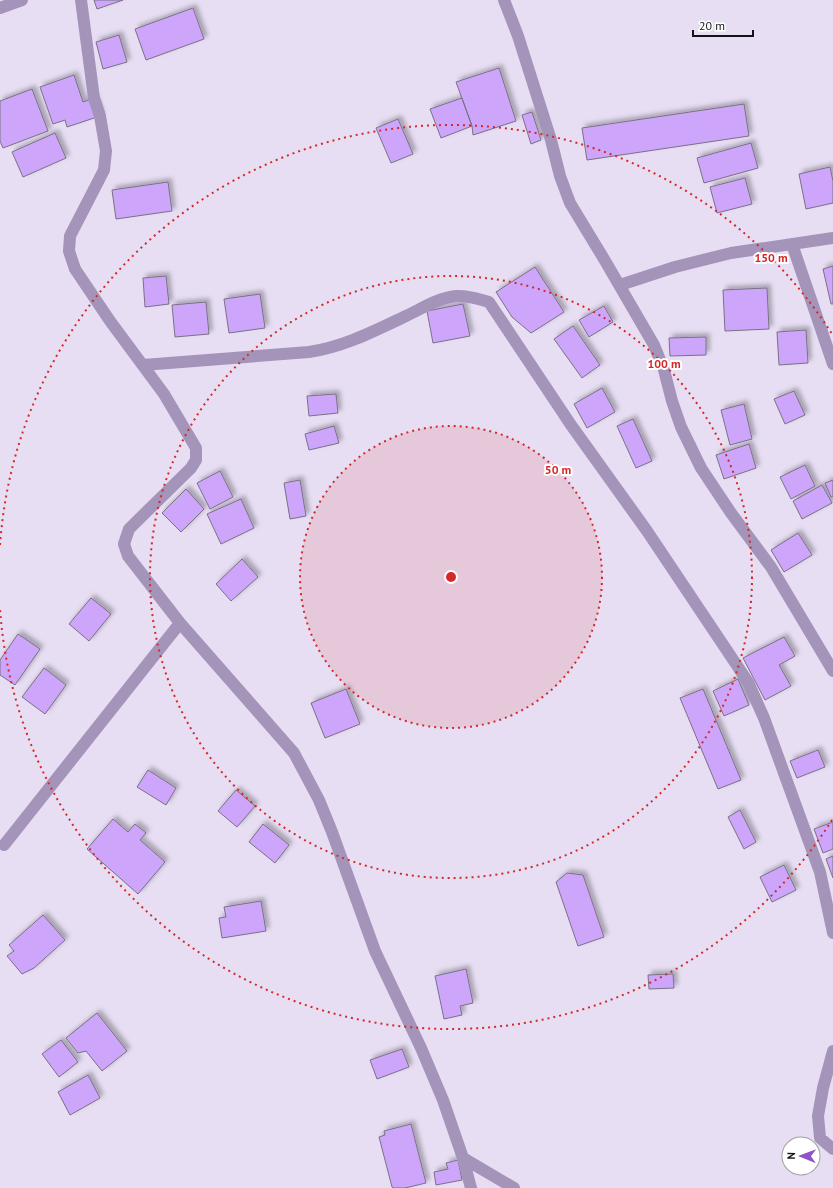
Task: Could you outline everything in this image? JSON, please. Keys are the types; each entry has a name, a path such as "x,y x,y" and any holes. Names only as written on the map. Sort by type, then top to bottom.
{"street":[{"path":"0,8 22,0"},
{"path":"81,0 94,98 100,116 106,151 104,170 70,236 69,250 75,269 110,321 164,394 196,448 196,460 191,468 129,529 124,544 128,556 180,623 294,753 332,832 375,951 421,1048 443,1100 463,1158 471,1188"},
{"path":"504,0 518,36 551,140 560,176 570,203 654,345 664,370 681,427 701,468 731,513 771,567 833,671"},
{"path":"620,286 675,267 731,253 833,238"},
{"path":"792,244 833,364"},
{"path":"143,365 309,352 327,349 356,340 438,300 457,296 474,297 489,302 571,425 647,531 748,682 764,718 820,872 833,933"},
{"path":"4,845 180,623"},
{"path":"833,1051 823,1088 818,1116 820,1138 833,1149"},
{"path":"463,1158 514,1188"}],"building":[{"path":"94,0 123,0 97,9"},
{"path":"193,8 204,39 146,60 135,29"},
{"path":"119,35 127,62 103,69 96,42"},
{"path":"499,68 516,121 473,135 472,126 456,82"},
{"path":"74,75 83,102 94,98 100,116 67,127 65,120 53,124 40,87"},
{"path":"32,89 48,131 3,148 0,141 0,101"},
{"path":"462,98 472,126 441,138 430,109"},
{"path":"744,104 749,136 587,160 582,128"},
{"path":"532,112 541,140 531,144 522,115"},
{"path":"398,119 413,154 391,163 376,128"},
{"path":"55,133 66,158 23,177 12,152"},
{"path":"751,143 758,168 704,183 697,158"},
{"path":"830,167 833,181 833,203 806,209 799,174"},
{"path":"745,178 752,204 717,213 710,187"},
{"path":"168,182 172,211 116,219 112,190"},
{"path":"833,266 833,304 831,304 823,269"},
{"path":"535,267 564,312 531,333 512,317 496,292"},
{"path":"166,276 169,304 145,307 143,278"},
{"path":"767,288 769,329 725,331 723,290"},
{"path":"260,294 265,328 229,333 224,299"},
{"path":"206,302 209,334 175,337 172,305"},
{"path":"463,304 470,336 433,343 427,311"},
{"path":"604,306 613,322 589,337 579,320"},
{"path":"573,326 600,365 582,378 554,339"},
{"path":"806,330 808,363 779,365 777,332"},
{"path":"706,337 706,355 670,356 669,338"},
{"path":"602,388 615,412 587,428 574,404"},
{"path":"794,391 805,415 785,424 774,399"},
{"path":"336,394 338,413 309,416 307,396"},
{"path":"744,404 752,439 730,445 721,410"},
{"path":"633,419 652,461 636,468 617,426"},
{"path":"334,426 339,443 309,450 305,434"},
{"path":"749,444 756,468 724,479 716,455"},
{"path":"805,465 815,486 791,499 780,477"},
{"path":"220,471 233,497 210,509 197,483"},
{"path":"300,480 306,516 290,519 284,483"},
{"path":"833,480 833,496 831,497 825,483"},
{"path":"822,485 832,503 802,519 793,501"},
{"path":"186,489 204,509 181,532 162,513"},
{"path":"241,499 254,528 221,544 207,514"},
{"path":"798,533 812,555 784,572 771,550"},
{"path":"242,559 258,577 231,601 216,584"},
{"path":"91,598 111,614 89,641 69,624"},
{"path":"18,634 40,649 15,685 0,675 0,660"},
{"path":"784,637 795,656 779,665 791,686 765,700 743,658"},
{"path":"44,668 66,685 45,714 22,697"},
{"path":"738,679 749,705 724,716 713,691"},
{"path":"346,689 360,724 325,738 311,703"},
{"path":"703,689 741,780 718,789 680,698"},
{"path":"818,750 825,767 797,778 790,761"},
{"path":"148,770 176,788 166,805 137,787"},
{"path":"236,790 255,806 237,827 218,811"},
{"path":"740,810 756,842 744,849 728,817"},
{"path":"113,819 128,832 135,824 146,833 140,840 165,862 138,894 87,849"},
{"path":"833,822 833,849 823,853 814,829"},
{"path":"263,824 289,845 275,863 249,842"},
{"path":"833,856 833,878 826,859"},
{"path":"784,865 796,890 772,902 760,877"},
{"path":"567,873 583,875 604,937 578,946 556,882"},
{"path":"261,901 266,931 222,938 219,918 226,917 224,907"},
{"path":"43,915 65,940 34,968 22,974 7,956 14,951 9,945"},
{"path":"466,969 473,1003 460,1006 462,1015 444,1019 435,976"},
{"path":"673,974 674,988 649,989 648,975"},
{"path":"97,1013 127,1051 102,1071 86,1051 78,1053 66,1038"},
{"path":"61,1040 78,1062 59,1077 42,1054"},
{"path":"402,1049 409,1067 377,1079 370,1060"},
{"path":"88,1075 100,1098 70,1115 58,1092"},
{"path":"411,1124 426,1183 405,1188 394,1188 392,1187 379,1137 385,1135 384,1131"},
{"path":"458,1160 462,1180 436,1185 434,1172 448,1169 446,1163"}]}
